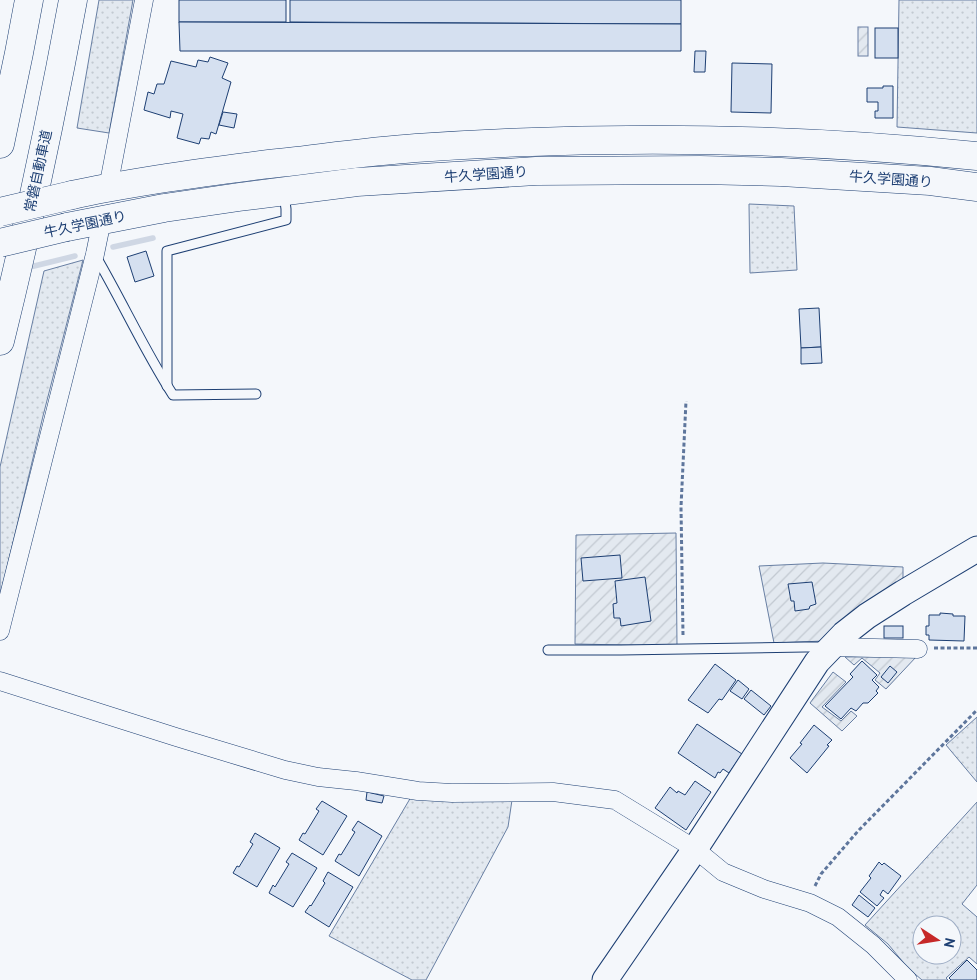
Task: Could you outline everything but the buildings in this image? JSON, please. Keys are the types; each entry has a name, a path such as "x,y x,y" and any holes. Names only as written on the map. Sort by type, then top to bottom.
{"highway":[{"path":"0,144 29,0"},
{"name":"常磐自動車道","path":"0,341 13,290 73,0"},
{"name":"牛久学園通り","path":"0,212 108,188 237,168 414,148 538,142 700,140 868,147 977,156"},
{"name":"牛久学園通り","path":"0,243 164,208 283,191 357,182 536,171 700,170 781,172 930,181 977,187"}],"street":[{"path":"0,631 95,254 144,0"},
{"path":"605,980 695,848 817,662 844,634 867,616 977,549"},
{"path":"831,647 918,649"},
{"path":"0,681 203,746 285,770 318,777 418,791 452,793 553,792 615,800 695,848 723,872 764,889 806,902 838,917 873,945 908,980"}],"lane":[{"path":"167,386 167,251 286,220 283,191"},
{"path":"95,254 155,367 173,395 256,394"},
{"path":"548,650 831,647"}],"path":[{"path":"684,649 682,506 686,401"},
{"path":"918,649 977,648"},
{"path":"806,902 821,874 858,831 977,710"}],"shaded area":[{"path":"99,0 133,0 109,133 77,128"},
{"path":"899,0 977,0 977,133 897,127"},
{"path":"858,27 868,27 868,56 858,56"},
{"path":"749,204 794,206 797,270 750,273"},
{"path":"83,260 43,416 0,597 0,467 44,271"},
{"path":"676,533 677,646 575,644 576,535"},
{"path":"823,563 903,567 903,582 824,641 774,643 759,566"},
{"path":"917,656 886,689 875,680 880,673 862,658 854,665 845,657"},
{"path":"833,672 846,682 822,707 841,721 851,711 857,716 842,731 810,703"},
{"path":"977,717 977,782 946,745"},
{"path":"411,797 512,800 508,827 426,980 412,980 329,936"},
{"path":"977,802 977,885 962,904 977,917 977,964 969,957 962,963 962,915 912,915 912,965 960,965 946,978 948,980 922,980 908,968 888,944 865,925"}],"waterway":[{"path":"113,247 153,238"},
{"path":"26,268 75,256"}]}
